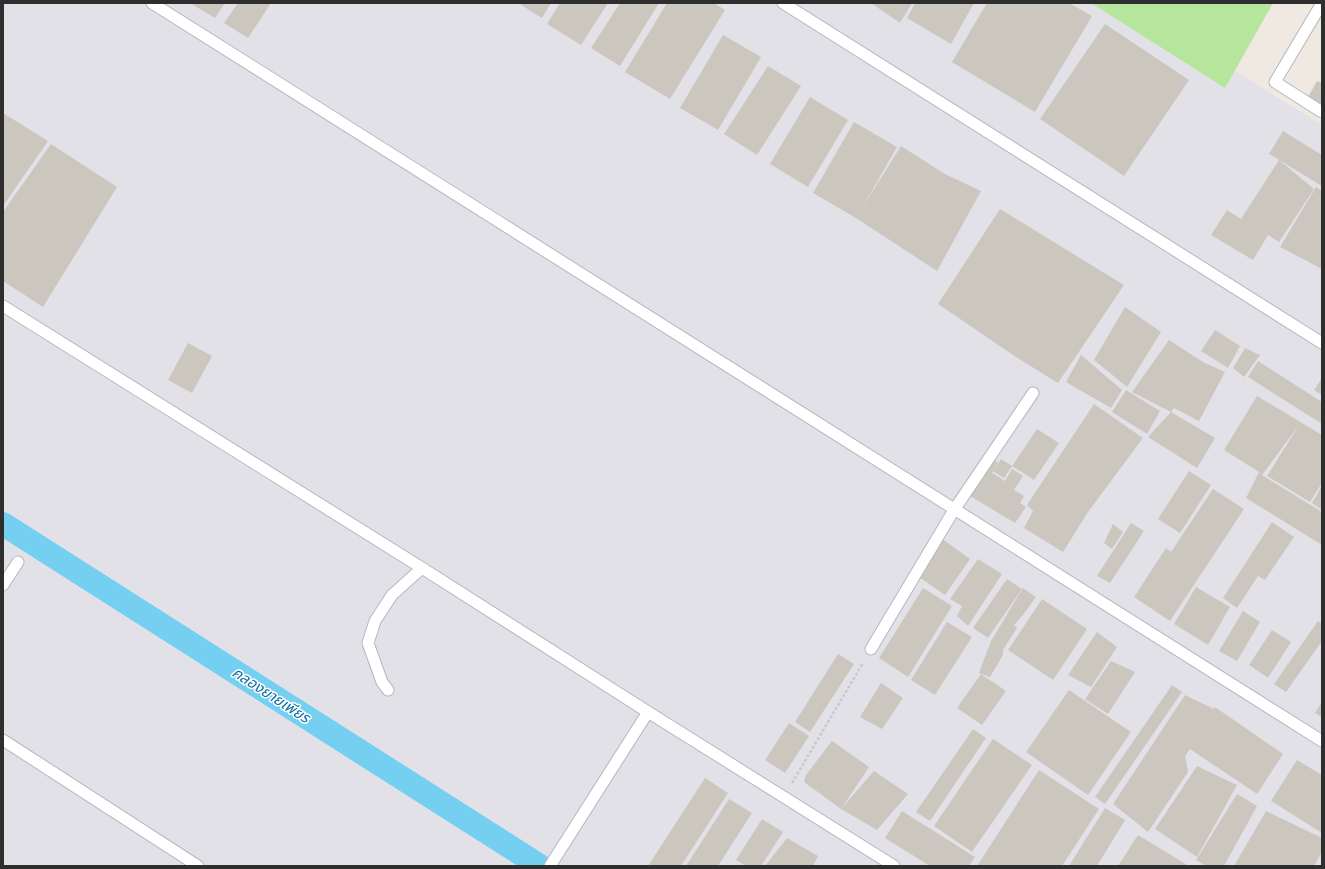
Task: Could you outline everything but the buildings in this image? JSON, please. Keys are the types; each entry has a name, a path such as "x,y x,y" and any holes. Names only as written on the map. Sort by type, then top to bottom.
{"lane":[{"path":"152,3 1322,741"},
{"path":"783,3 1322,343"},
{"path":"1322,3 1275,82 1322,112"},
{"path":"3,306 894,866"},
{"path":"871,649 954,510 1033,393"},
{"path":"3,585 18,562"},
{"path":"388,690 382,682 368,643 374,622 392,595 422,568"},
{"path":"550,866 648,712"},
{"path":"3,740 198,866"}],"path":[{"path":"784,797 871,649"}],"shaded area":[{"path":"3,3 1126,3 1322,125 1322,866 3,866"}],"green space":[{"path":"1091,3 1273,3 1225,88"}],"waterway":[{"name":"คลองยายเพียร","path":"3,524 540,866"}]}
